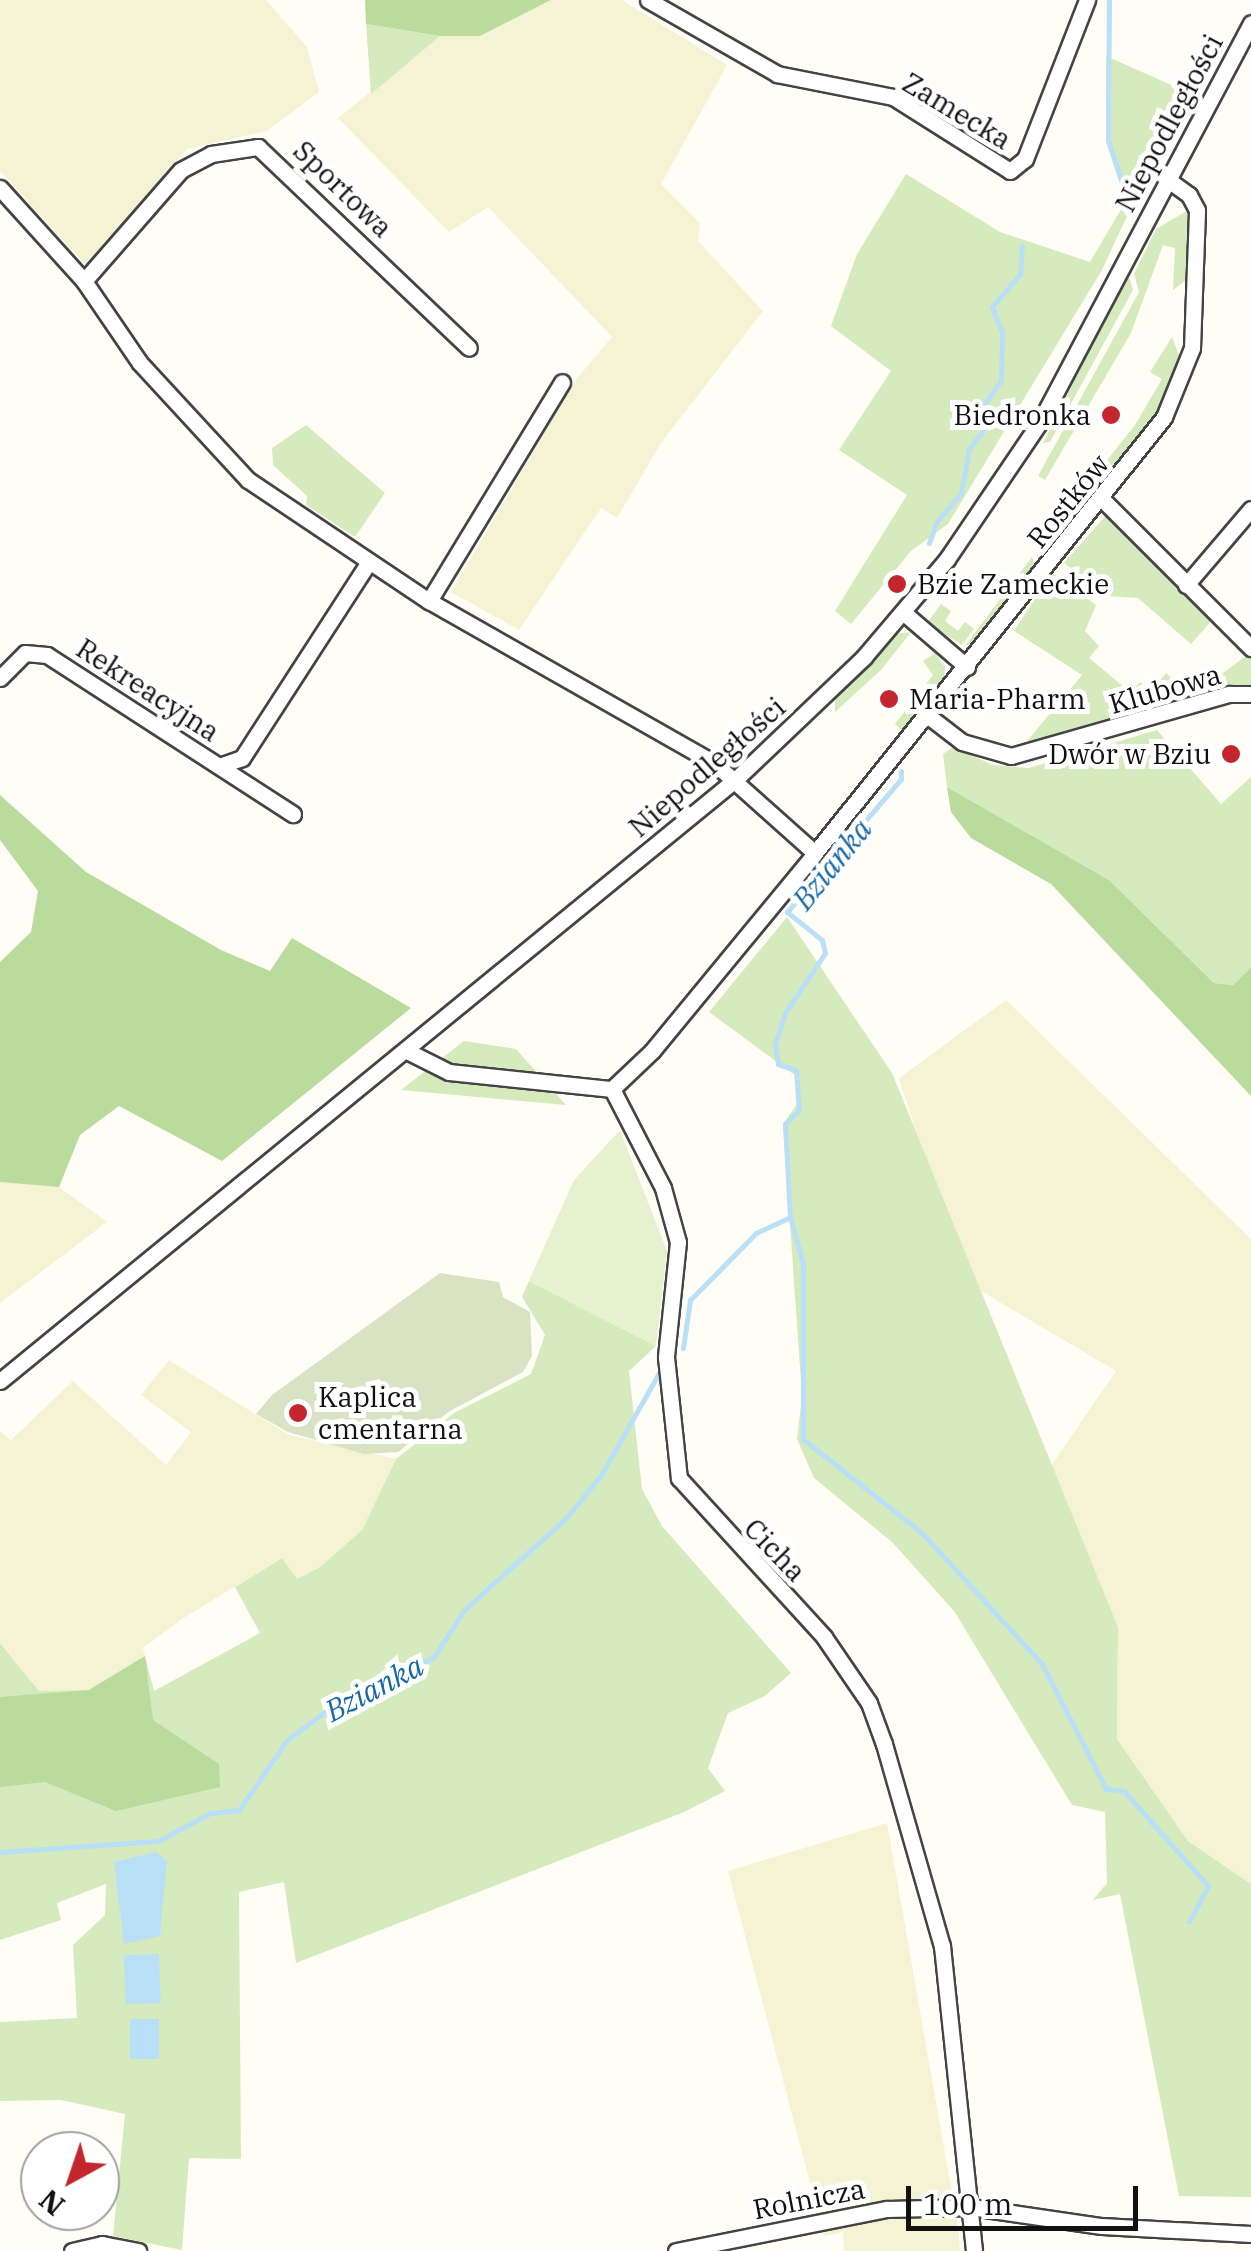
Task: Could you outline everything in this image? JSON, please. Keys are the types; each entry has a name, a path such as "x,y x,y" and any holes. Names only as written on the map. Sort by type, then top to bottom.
{"street":[{"name":"Zamecka","path":"648,0 778,74 893,97 1010,172 1025,160 1087,0"},
{"name":"Niepodległości","path":"0,1381 736,779 904,612 1041,420 1251,23"},
{"name":"Sportowa","path":"84,281 181,170 211,154 258,147 468,348"},
{"name":"Rostków","path":"612,1089 652,1052 967,667 1164,417 1192,348 1197,210 1190,194 1167,179"},
{"path":"0,188 84,281 140,363 212,448 248,480 430,601 736,779 814,853"},
{"path":"430,601 562,382"},
{"path":"1102,499 1251,648"},
{"path":"1186,585 1251,509"},
{"name":"Rekreacyjna","path":"220,766 242,758 369,562"},
{"path":"904,612 967,667"},
{"name":"Rekreacyjna","path":"0,678 25,653 47,655 293,814"},
{"name":"Klubowa","path":"927,715 962,742 1011,756 1229,694 1251,694"},
{"path":"405,1050 449,1072 612,1089"},
{"name":"Cicha","path":"612,1089 663,1188 678,1242 666,1357 678,1478 824,1637 868,1703 884,1744 942,1946 974,2251"},
{"name":"Rolnicza","path":"676,2251 887,2209 971,2208 1102,2226 1251,2234"},
{"path":"72,2251 102,2244 138,2251"}],"shaded area":[{"path":"0,0 266,0 307,47 319,92 267,131 187,149 87,266 0,171"},
{"path":"551,0 622,0 727,65 661,184 700,223 698,241 763,311 661,443 617,518 601,508 519,630 451,592 574,382 612,337 488,207 449,232 338,118 440,36 480,36"},
{"path":"1006,1000 1251,1239 1251,1884 1188,1841 1117,1739 1118,1627 1051,1466 1116,1371 964,1281 899,1078"},
{"path":"0,1182 59,1187 107,1222 0,1303"},
{"path":"169,1360 289,1435 396,1459 362,1530 320,1567 297,1579 281,1558 182,1619 143,1648 145,1656 125,1672 89,1690 39,1691 0,1643 0,1431 11,1440 73,1381 166,1465 191,1432 141,1395"},
{"path":"887,1823 960,2251 844,2251 843,2232 824,2236 728,1871"}],"green space":[{"path":"365,0 551,0 480,36 440,36 366,24"},
{"path":"366,24 440,36 371,94"},
{"path":"1106,56 1185,91 1102,270 948,524 911,551 851,624 835,611 907,495 839,450 891,371 831,326 857,254 906,174 1000,232 1090,262 1126,201 1106,142"},
{"path":"1190,209 1186,280 1173,290 1175,248 1163,245 1131,333 1045,480 1038,476 1139,292 1134,274 1156,229"},
{"path":"1128,273 1133,290 1050,442 1043,443"},
{"path":"1172,337 1182,363 1159,414 1081,508 1069,508 1135,425 1162,379 1150,372"},
{"path":"306,425 385,493 355,537 306,505 307,496 273,465 272,448"},
{"path":"1108,513 1213,619 1191,644 1138,598 1108,596 1064,563"},
{"path":"1032,557 1036,568 978,642 965,646"},
{"path":"1052,573 1096,605 1085,631 1099,646 1089,658 1130,692 1140,682 1152,690 1166,673 1185,691 1183,702 1023,746 1082,675 1014,631"},
{"path":"941,604 951,611 945,621 958,631 965,622 974,629 962,645 927,623"},
{"path":"911,632 881,670 835,712 835,697 895,634"},
{"path":"1251,652 1251,686 1197,695 1202,678 1211,682"},
{"path":"935,653 945,667 944,685 904,733 895,724 933,675 923,661"},
{"path":"1157,730 1221,804 1251,777 1251,967 1233,985 1214,983 1109,880 947,787 943,754 953,747 993,765 1029,768"},
{"path":"947,787 1109,880 1214,983 1233,985 1251,967 1251,1096 1051,884 971,838 951,812"},
{"path":"0,795 86,872 221,950 270,971 292,938 411,1008 222,1161 119,1106 80,1135 59,1187 0,1182 0,962 31,932 38,891 0,840"},
{"path":"787,917 892,1073 1118,1627 1117,1739 1188,1841 1251,1884 1251,2197 1179,2196 1120,1894 1093,1900 1107,1883 1105,1812 1072,1805 954,1611 892,1542 814,1478 797,1439 802,1396 783,1124 797,1104 796,1076 709,1012"},
{"path":"464,1041 516,1049 566,1105 401,1090"},
{"path":"620,1130 667,1251 656,1346 529,1281 574,1180"},
{"path":"440,1273 499,1282 503,1297 530,1312 532,1356 523,1372 450,1411 398,1452 364,1454 288,1432 256,1414 272,1395"},
{"path":"529,1281 656,1346 629,1371 642,1489 662,1526 791,1673 765,1696 728,1713 708,1768 725,1791 684,1812 296,1963 284,1882 239,1892 241,2159 189,2158 182,2250 113,2236 113,2231 120,2231 125,2114 61,2100 0,2101 0,2022 77,2018 73,1945 105,1915 106,1884 57,1903 61,1920 0,1940 0,1643 39,1691 89,1690 145,1656 154,1691 260,1633 235,1587 282,1558 297,1579 320,1567 362,1530 396,1459 454,1413 531,1374 545,1335 522,1297"},
{"path":"145,1656 153,1720 219,1764 220,1787 116,1811 45,1782 0,1787 0,1697 89,1690"}],"water":[{"path":"156,1852 167,1861 160,1936 124,1944 114,1862"},
{"path":"159,1954 161,2003 126,2004 124,1955"},
{"path":"130,2019 159,2019 159,2059 130,2059"}],"waterway":[{"name":"Bzianka","path":"1109,0 1108,140 1123,186 1120,195"},
{"name":"Bzianka","path":"929,543 937,521 961,493 969,449 984,429 983,406 1001,380 1002,332 992,307 1020,274 1022,245"},
{"name":"Bzianka","path":"683,1348 690,1300 756,1233 790,1217 785,1124 799,1110 796,1070 778,1064 775,1044 785,1013 825,953 822,940 787,912 901,779 901,771"},
{"path":"790,1217 803,1264 803,1439 922,1533 1042,1664 1106,1789 1124,1791 1208,1886 1189,1921"},
{"name":"Bzianka","path":"0,1852 158,1841 210,1813 239,1810 287,1740 322,1714 434,1657 464,1610 566,1518 601,1475 659,1373"}],"place":[{"name":"Biedronka","path":"1111,415"},
{"name":"Bzie Zameckie","path":"897,584"},
{"name":"Maria-Pharm","path":"889,699"},
{"name":"Dwór w Bziu","path":"1231,754"},
{"name":"Kaplica cmentarna","path":"298,1413"}]}
